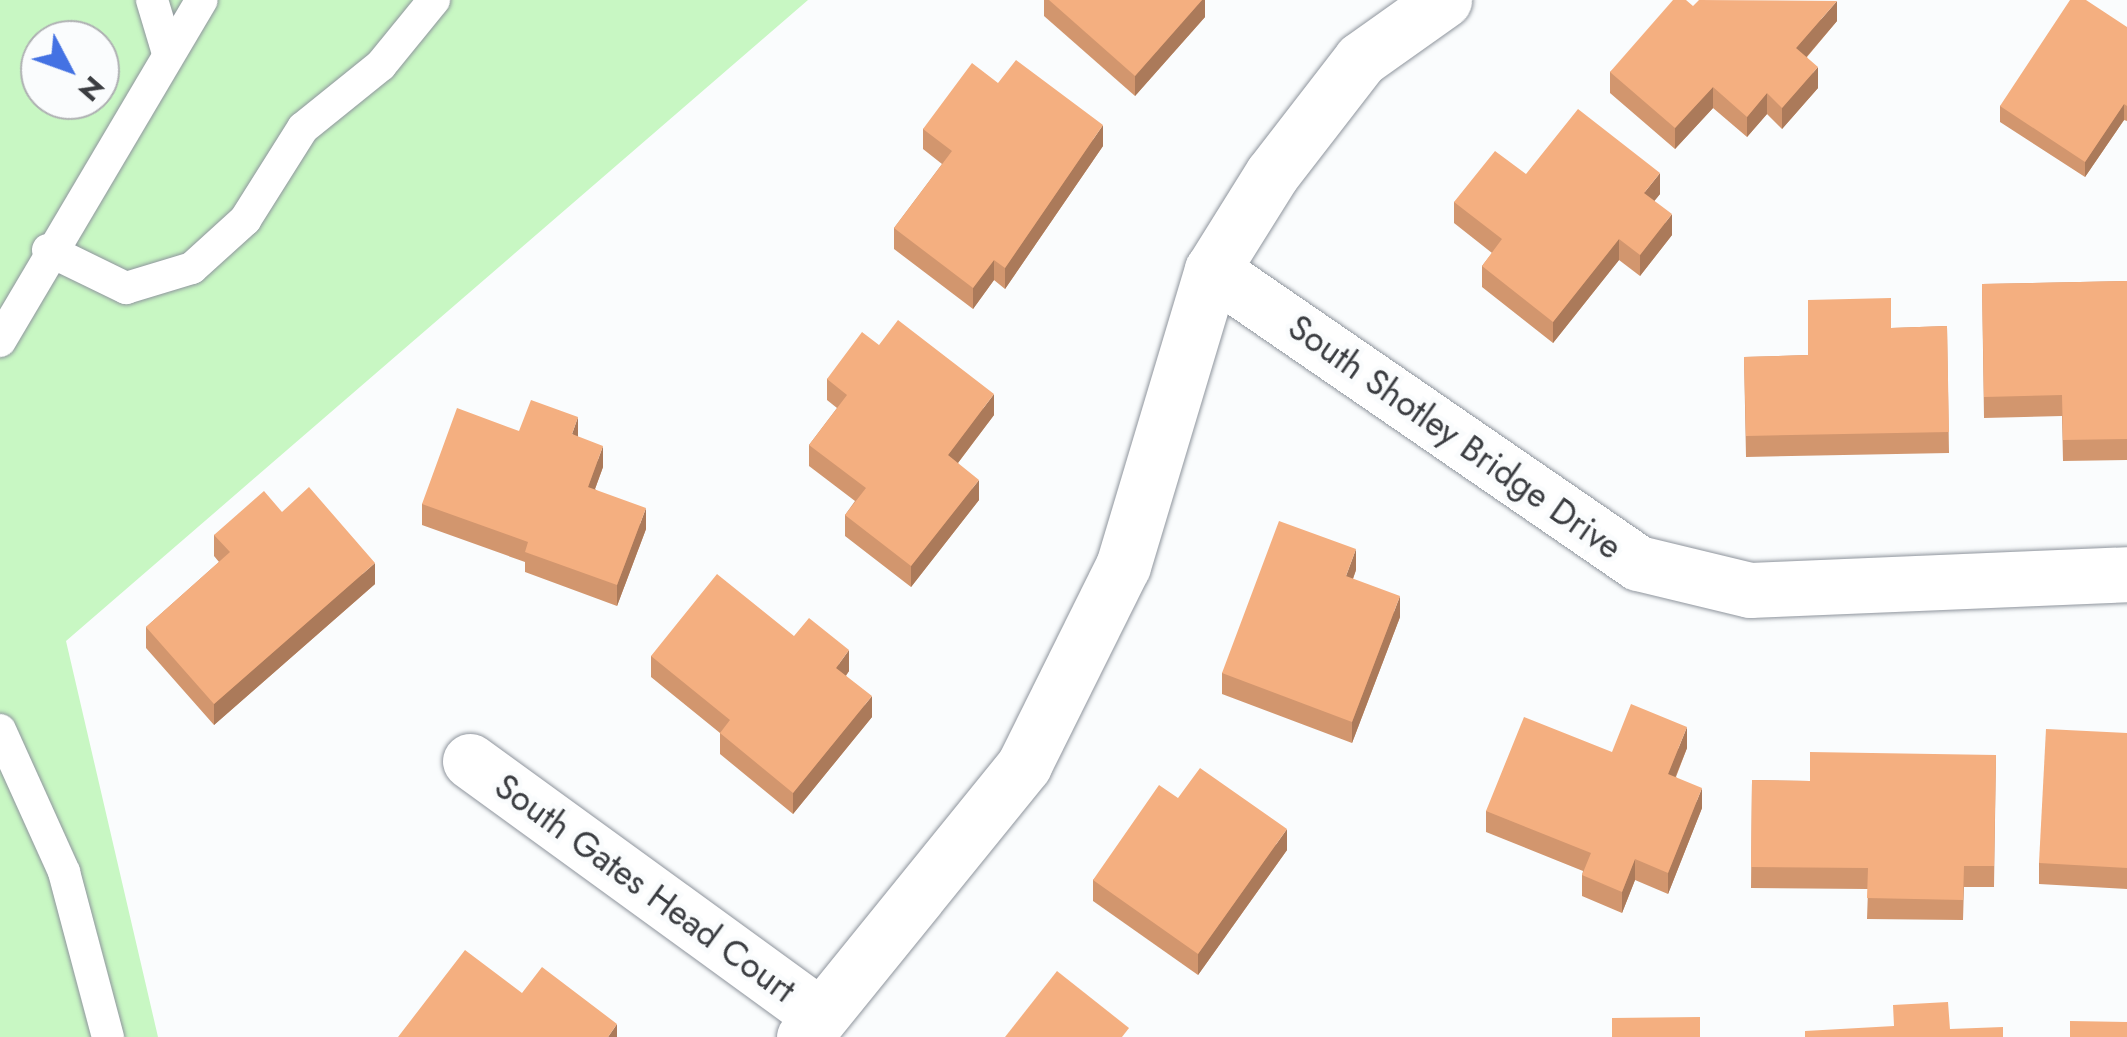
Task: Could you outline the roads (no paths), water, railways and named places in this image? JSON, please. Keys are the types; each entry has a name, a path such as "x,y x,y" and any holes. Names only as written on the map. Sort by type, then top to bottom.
{"street":[{"path":"812,1026 1024,765 1123,566 1212,270 1272,174 1361,60 1444,0"},
{"name":"South Shotley Bridge Drive","path":"1212,270 1638,563 1750,590 2127,574"},
{"name":"South Gates Head Court","path":"470,761 812,1026"}],"lane":[{"path":"152,0 167,50"},
{"path":"0,341 48,250 167,50 202,0"},
{"path":"48,250 126,288 192,268 245,220 302,128 381,66 434,0"},
{"path":"0,730 64,872 108,1037"}]}
